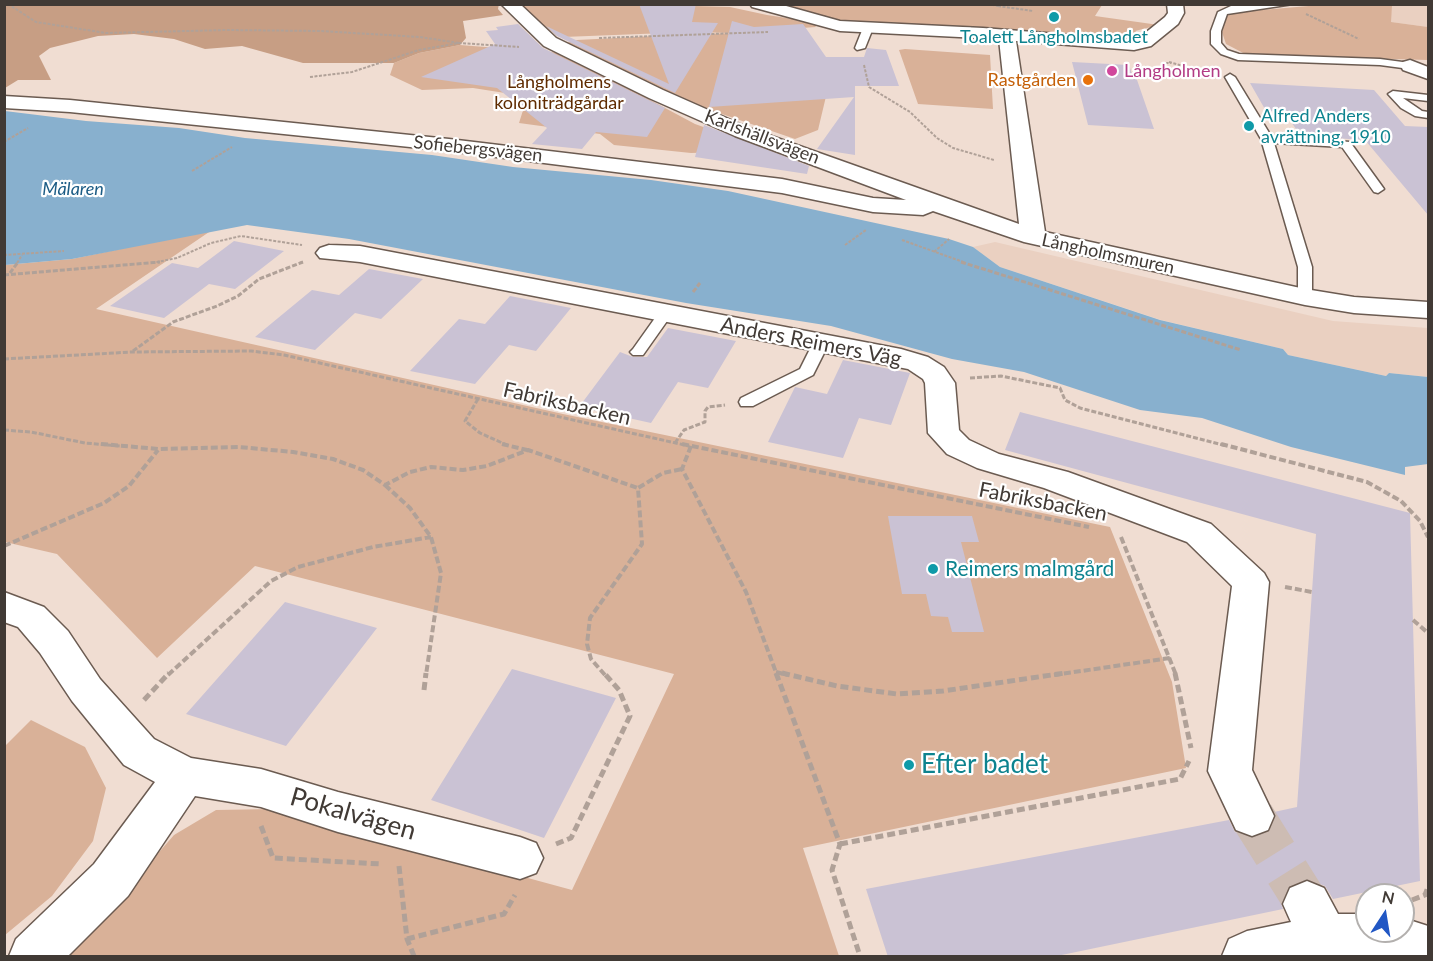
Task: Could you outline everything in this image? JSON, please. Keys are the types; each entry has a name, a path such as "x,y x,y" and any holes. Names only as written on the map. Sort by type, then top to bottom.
{"street":[{"name":"Karlshällsvägen","path":"508,4 520,12 554,44 656,94 742,132 867,176 949,209 1033,237"},
{"path":"758,4 840,26 1134,45 1145,42 1172,20 1176,13 1175,4"},
{"name":"Långholmsmuren","path":"1007,36 1033,237 1305,297 1354,305 1428,310"},
{"path":"1410,66 1428,74"},
{"name":"Sofiebergsvägen","path":"4,102 70,106 449,145 782,186 873,205 949,209"},
{"name":"Anders Reimers Väg","path":"329,253 360,254 918,363 934,373 940,383"},
{"path":"940,383 944,433 958,447 988,462 1056,480 1199,533 1251,582 1230,771 1252,816"},
{"name":"Pokalvägen","path":"4,606 31,617 54,642 86,690 139,752 184,776 261,788 519,874"},
{"path":"34,957 111,880 184,776"},
{"path":"1247,957 1321,933 1409,943 1428,950"}],"lane":[{"path":"1287,5 1231,9 1223,12 1216,31 1216,44 1224,52 1238,57 1380,62 1410,66"},
{"path":"860,48 868,28"},
{"path":"1230,77 1267,139 1305,267 1305,297"},
{"path":"1428,98 1392,94 1405,106 1419,114 1428,115"},
{"path":"1267,139 1346,144 1378,189"},
{"path":"638,351 665,314"},
{"path":"747,402 807,372 821,343"}],"path":[{"path":"8,4 36,22 106,33 301,30 420,37 459,43 528,48 598,38 769,32"},
{"path":"987,4 1000,4"},
{"path":"1287,5 1410,66"},
{"path":"310,77 352,72 419,50 459,43"},
{"path":"860,48 869,87 910,112 937,138 953,148 998,162"},
{"path":"1171,63 1230,77"},
{"path":"192,171 236,144"},
{"path":"7,274 153,263 177,258 211,243 241,236 299,244 329,253"},
{"path":"934,252 949,239"},
{"path":"902,240 993,273 1241,351"},
{"path":"4,255 64,251"},
{"path":"132,352 173,322 238,296 259,279 329,253"},
{"path":"7,274 23,254"},
{"name":"Fabriksbacken","path":"4,359 132,352 250,351 273,354 675,443 1119,533"},
{"path":"940,383 1001,376 1060,388 1065,400 1080,408 1366,482 1401,501 1419,521 1428,537"},
{"path":"478,399 465,421 480,434 501,444 528,450 638,488"},
{"path":"675,443 684,430 705,422 705,411"},
{"path":"4,430 31,432 85,443 159,449 239,447 293,452 333,459 363,470 385,485 410,508 431,537 441,573 424,690"},
{"path":"691,446 682,470 746,592 840,844 832,870 860,957"},
{"path":"4,546 104,503 129,486 159,449"},
{"path":"385,485 410,472 431,467 463,470 487,466 528,450"},
{"path":"638,488 663,473 682,470"},
{"path":"407,939 504,914 519,874 572,838 630,716 619,690 591,659 587,644 590,618 642,544 638,488"},
{"path":"840,844 1180,779 1192,755 1179,683 1107,500"},
{"path":"137,709 149,692 177,665 234,617 271,581 298,567 373,547 431,537"},
{"path":"1413,620 1428,633"},
{"path":"776,672 837,686 897,694 943,692 1170,658"},
{"path":"259,820 273,858 399,865 407,939 414,957"},
{"path":"1415,899 1425,896 1428,887"}],"shaded area":[{"path":"499,4 498,9 503,15 463,21 466,38 460,45 419,53 394,63 303,63 242,46 205,49 174,39 134,34 98,36 50,48 39,56 51,80 18,80 5,88 5,5"},
{"path":"1352,5 1428,5 1428,27 1390,22 1392,6"},
{"path":"995,242 1333,321 1428,328 1428,377 1389,373 1386,376 1288,355 1283,349 1161,320 1000,267 973,247"}],"green space":[{"name":"Långholmens koloniträdgårdar","path":"621,4 730,7 813,22 816,27 731,33 692,32 563,37 556,35 518,5"},
{"path":"1332,4 1392,6 1391,22 1428,27 1428,60 1247,55 1226,44 1222,32 1226,13"},
{"path":"787,5 1102,5 1095,16 1159,25 1135,31 1142,37 1140,40 1127,41 846,22"},
{"name":"Långholmens koloniträdgårdar","path":"792,32 828,88 818,130 795,139 681,100 565,43 577,40 695,34"},
{"name":"Långholmens koloniträdgårdar","path":"460,45 562,53 695,124 746,142 722,152 691,153 614,145 600,134 519,123 525,104 505,93 473,88 422,90 390,75 394,63 419,53"},
{"path":"899,50 990,55 993,109 918,104"},
{"path":"212,230 96,309 563,414 1110,527 1172,682 1186,768 803,848 839,956 64,956 174,835 216,810 274,809 572,890 674,674 255,566 157,658 57,554 5,542 5,265 72,259"},
{"path":"31,720 85,747 106,788 93,841 52,896 5,935 5,746"}],"water":[{"name":"Mälaren","path":"5,111 651,180 728,191 949,239 973,247 1000,267 1160,320 1283,349 1288,355 1386,376 1389,373 1428,377 1428,464 1405,467 1405,475 1291,447 1202,418 1140,410 1024,372 952,359 831,326 686,303 349,239 247,225 72,259 5,265"}],"building":[{"path":"639,4 696,4 692,22 718,23 675,93 557,36 546,26 669,84"},
{"path":"732,21 754,27 803,24 826,57 864,57 867,48 886,50 899,86 855,86 855,155 817,149 854,97 709,107"},
{"name":"Långholmens koloniträdgårdar","path":"518,24 543,48 665,108 647,137 596,132 582,149 532,144 547,128 497,88 421,77 495,44 486,31"},
{"path":"1072,62 1129,65 1133,77 1136,77 1154,129 1088,125"},
{"path":"1250,83 1374,90 1405,126 1428,127 1428,215 1365,140 1301,136 1284,112 1266,111"},
{"path":"704,125 809,166 807,174 695,157"},
{"path":"234,241 284,251 235,289 209,284 164,318 110,306 172,263 198,268"},
{"path":"369,269 423,279 381,319 355,313 315,350 255,337 312,290 339,295"},
{"path":"510,296 571,308 536,351 509,345 475,384 410,371 459,319 485,324"},
{"path":"668,328 736,341 708,388 678,382 651,423 579,407 620,352 633,357 647,357"},
{"path":"843,360 910,373 891,425 859,418 843,458 768,442 795,387 827,394"},
{"path":"1020,412 1410,513 1420,881 1355,883 1355,894 1333,899 1325,886 1306,879 1288,887 1281,903 1283,909 1052,957 888,957 866,889 1229,820 1235,832 1253,838 1270,831 1276,817 1274,812 1297,807 1316,534 1005,450"},
{"name":"Reimers malmgård","path":"888,516 972,516 979,542 961,542 984,632 952,632 948,617 931,616 926,594 902,594"},
{"path":"285,602 377,628 286,746 186,714"},
{"path":"512,669 616,698 544,838 431,800"}],"tunnel":[{"path":"1252,816 1307,904"}],"place":[{"name":"Toalett Långholmsbadet","path":"1054,17"},
{"name":"Långholmen","path":"1112,71"},
{"name":"Rastgården","path":"1088,80"},
{"name":"Alfred Anders avrättning, 1910","path":"1249,126"},
{"name":"Reimers malmgård","path":"933,569"},
{"name":"Efter badet","path":"909,765"}]}
